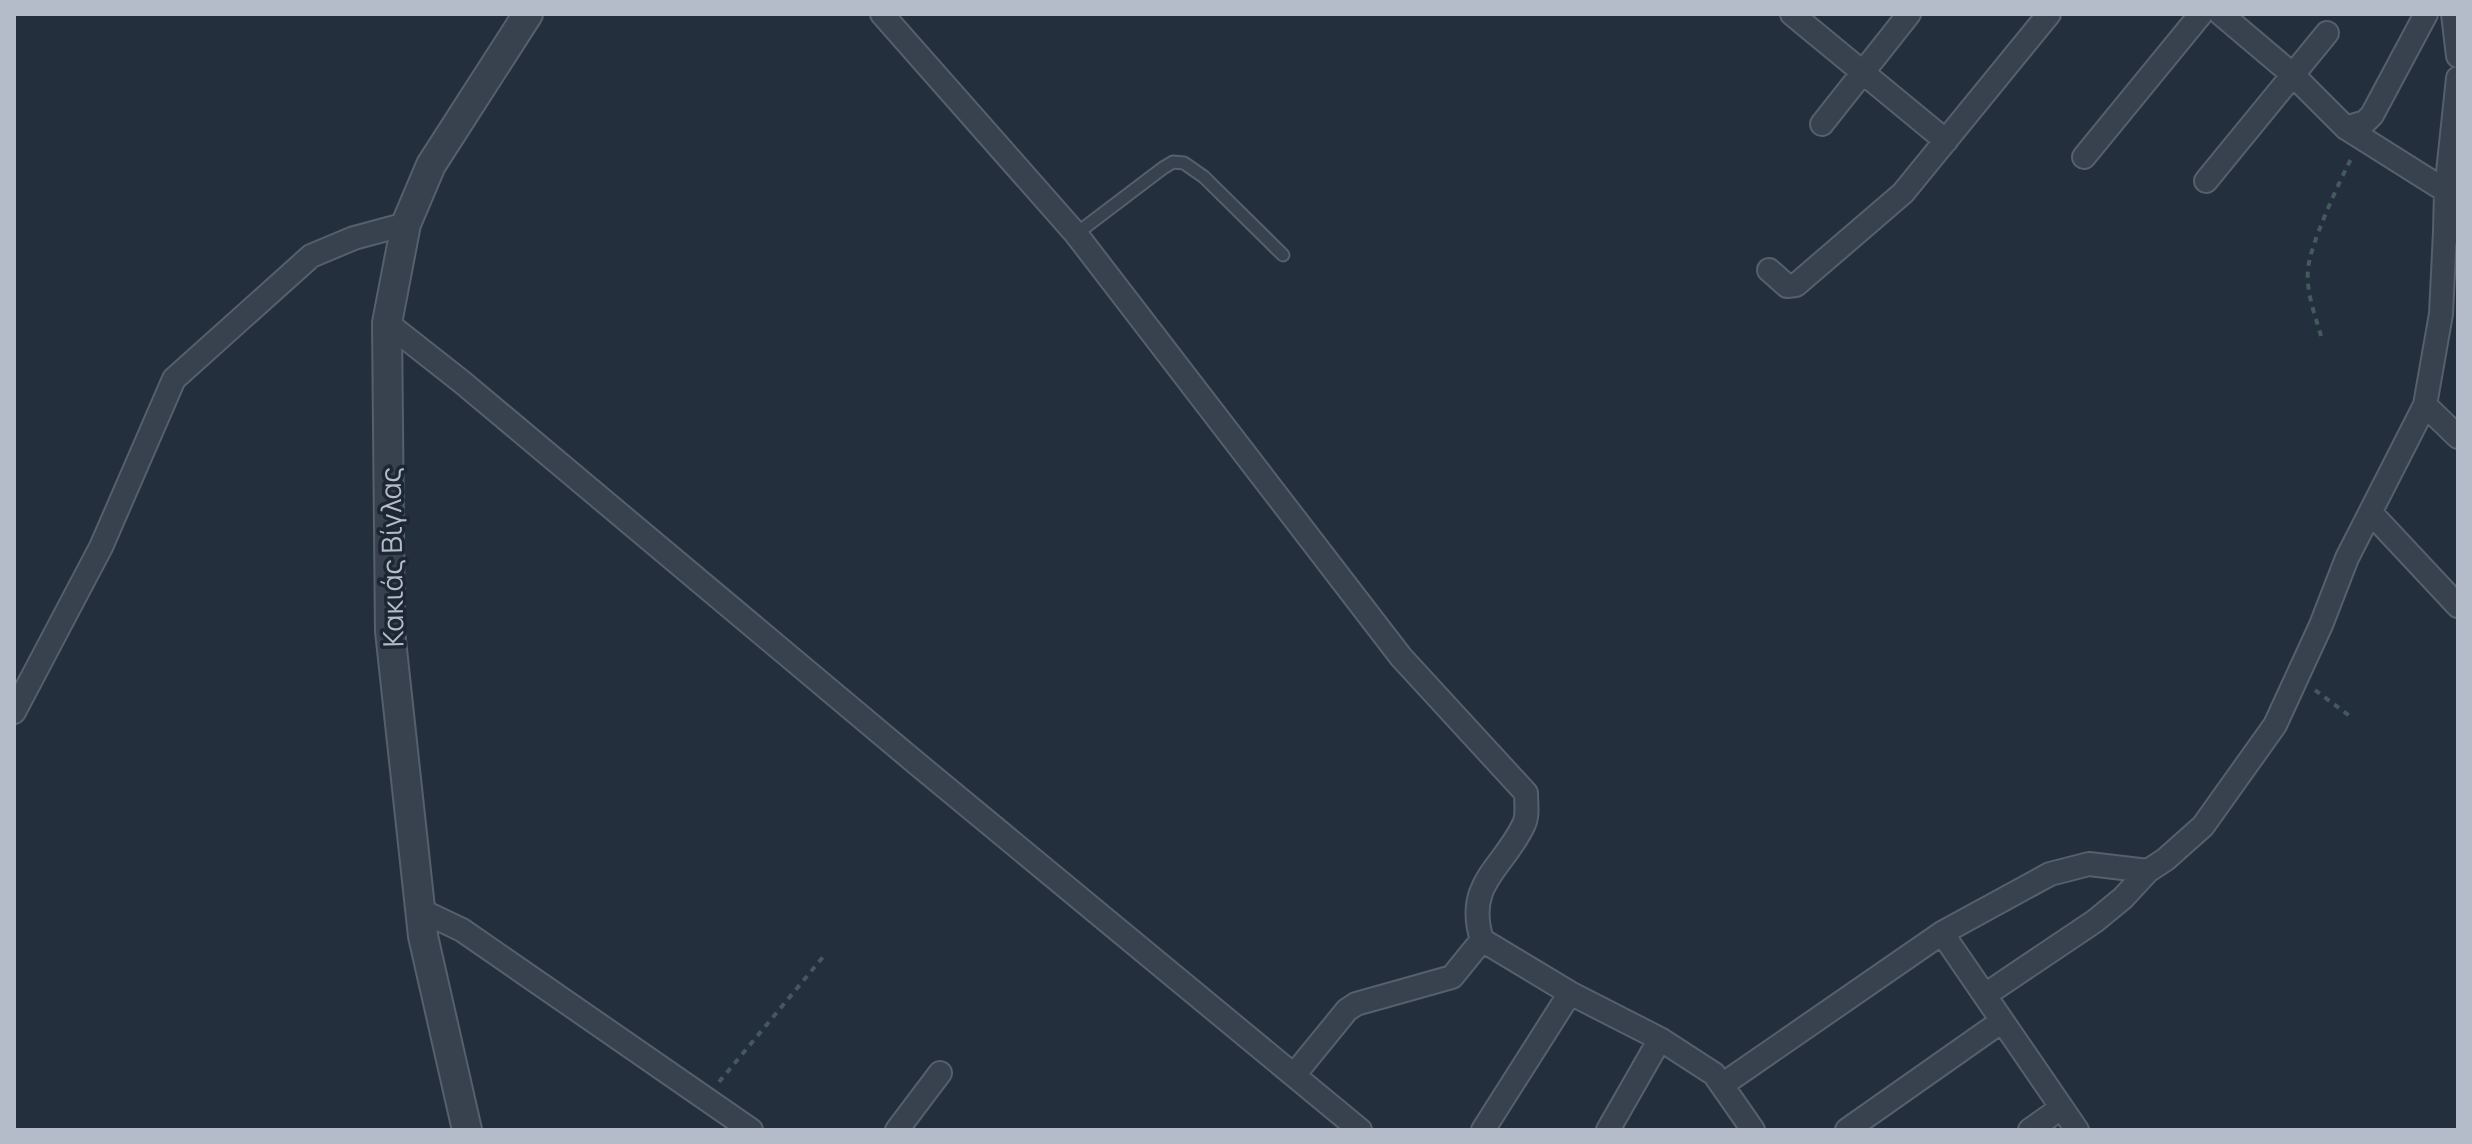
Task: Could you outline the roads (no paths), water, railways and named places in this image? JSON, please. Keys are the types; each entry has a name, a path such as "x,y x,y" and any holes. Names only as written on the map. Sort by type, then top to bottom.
{"street":[{"name":"Κακιάς Βίγλας","path":"467,1130 423,936 390,631 387,323 406,224 431,165 528,14"},
{"path":"882,14 1076,234 1401,657 1526,793 1526,822 1483,884 1477,923 1482,940 1570,993 1660,1039 1714,1074 1753,1130"},
{"path":"1792,14 1946,141"},
{"path":"1822,124 1909,14"},
{"path":"1769,270 1787,286 1796,285 1903,193 2049,14"},
{"path":"2084,157 2201,14"},
{"path":"2221,14 2292,74 2354,133 2446,191"},
{"path":"2354,133 2372,115 2426,14"},
{"path":"2453,14 2458,56"},
{"path":"2206,181 2327,33"},
{"path":"1985,995 2095,921 2123,898 2148,871 2203,826 2275,725 2321,625 2347,558 2425,405 2451,233 2446,191 2458,78"},
{"path":"14,712 101,547 174,379 311,256 354,238 406,224"},
{"path":"387,323 462,382 1360,1130"},
{"path":"2425,405 2458,437"},
{"path":"2371,513 2458,606"},
{"path":"1722,1085 1942,933 2050,874 2089,864 2148,871"},
{"path":"420,910 462,930 751,1130"},
{"path":"1942,933 2077,1130"},
{"path":"1294,1075 1347,1010 1356,1004 1452,977 1482,940"},
{"path":"1483,1130 1570,993"},
{"path":"1847,1130 2002,1021"},
{"path":"1608,1130 1660,1039"},
{"path":"897,1130 940,1073"},
{"path":"2030,1130 2061,1108"}],"lane":[{"path":"1076,234 1163,168 1173,162 1184,163 1204,177 1283,255"}]}
